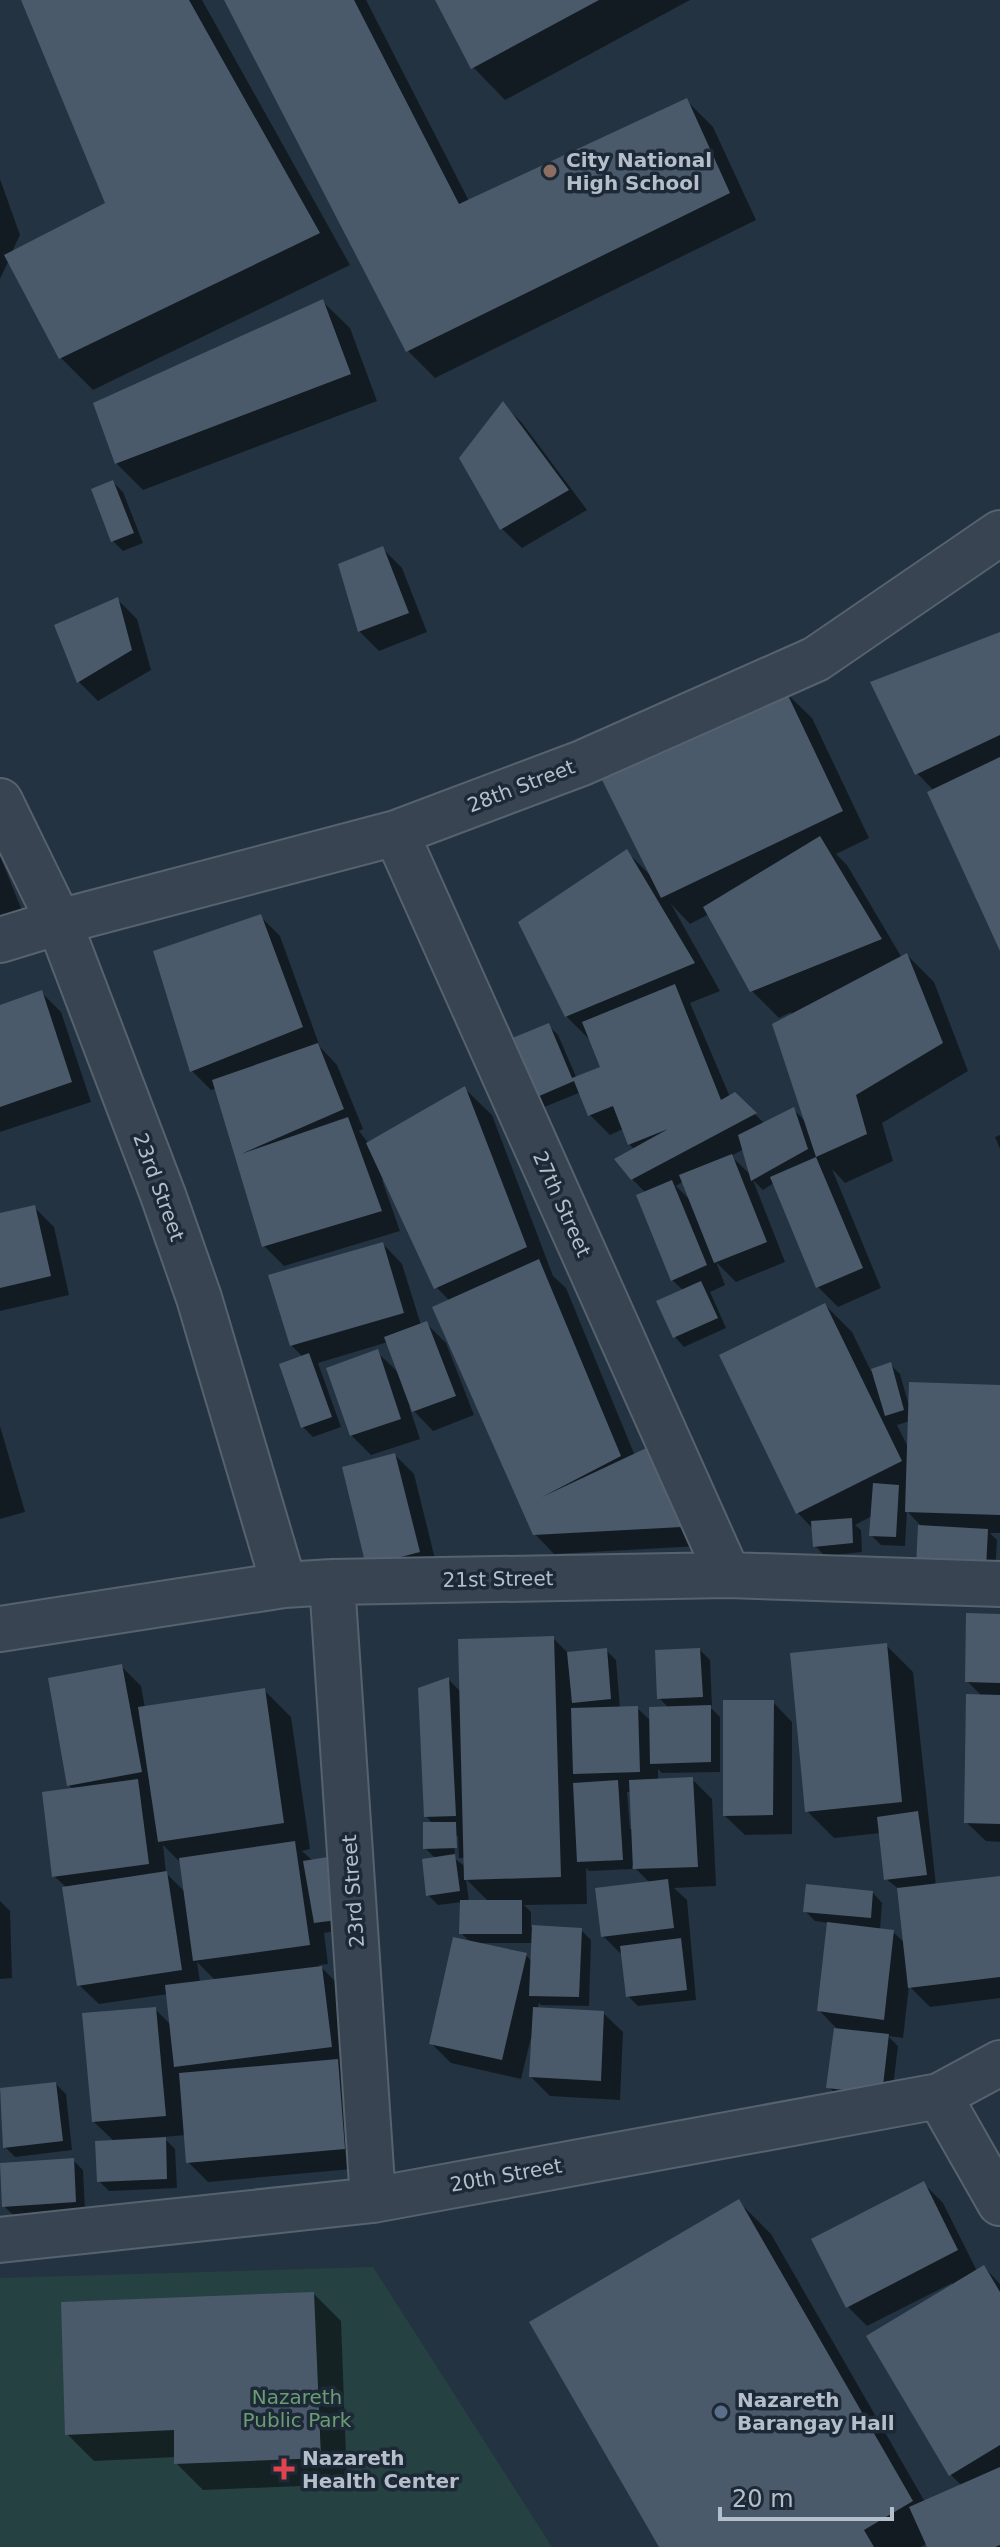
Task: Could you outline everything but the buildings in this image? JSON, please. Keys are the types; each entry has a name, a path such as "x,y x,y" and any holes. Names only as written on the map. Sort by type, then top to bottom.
{"street":[{"name":"28th Street","path":"0,940 396,833 582,763 816,659 1000,533"},
{"name":"23rd Street","path":"0,801 59,922 163,1195 199,1298 284,1585"},
{"name":"27th Street","path":"396,833 728,1575"},
{"name":"21st Street","path":"0,1629 284,1585 332,1582 728,1575 1000,1584"},
{"name":"23rd Street","path":"332,1582 373,2200"},
{"name":"20th Street","path":"0,2240 373,2200 939,2096 1000,2063"},
{"path":"939,2096 1000,2203"}],"green space":[{"name":"Nazareth Public Park","path":"373,2267 552,2547 0,2547 0,2278"}],"place":[{"name":"City National High School","path":"550,171"},
{"name":"Nazareth Barangay Hall","path":"721,2412"},
{"name":"Nazareth Health Center","path":"284,2469"}]}
